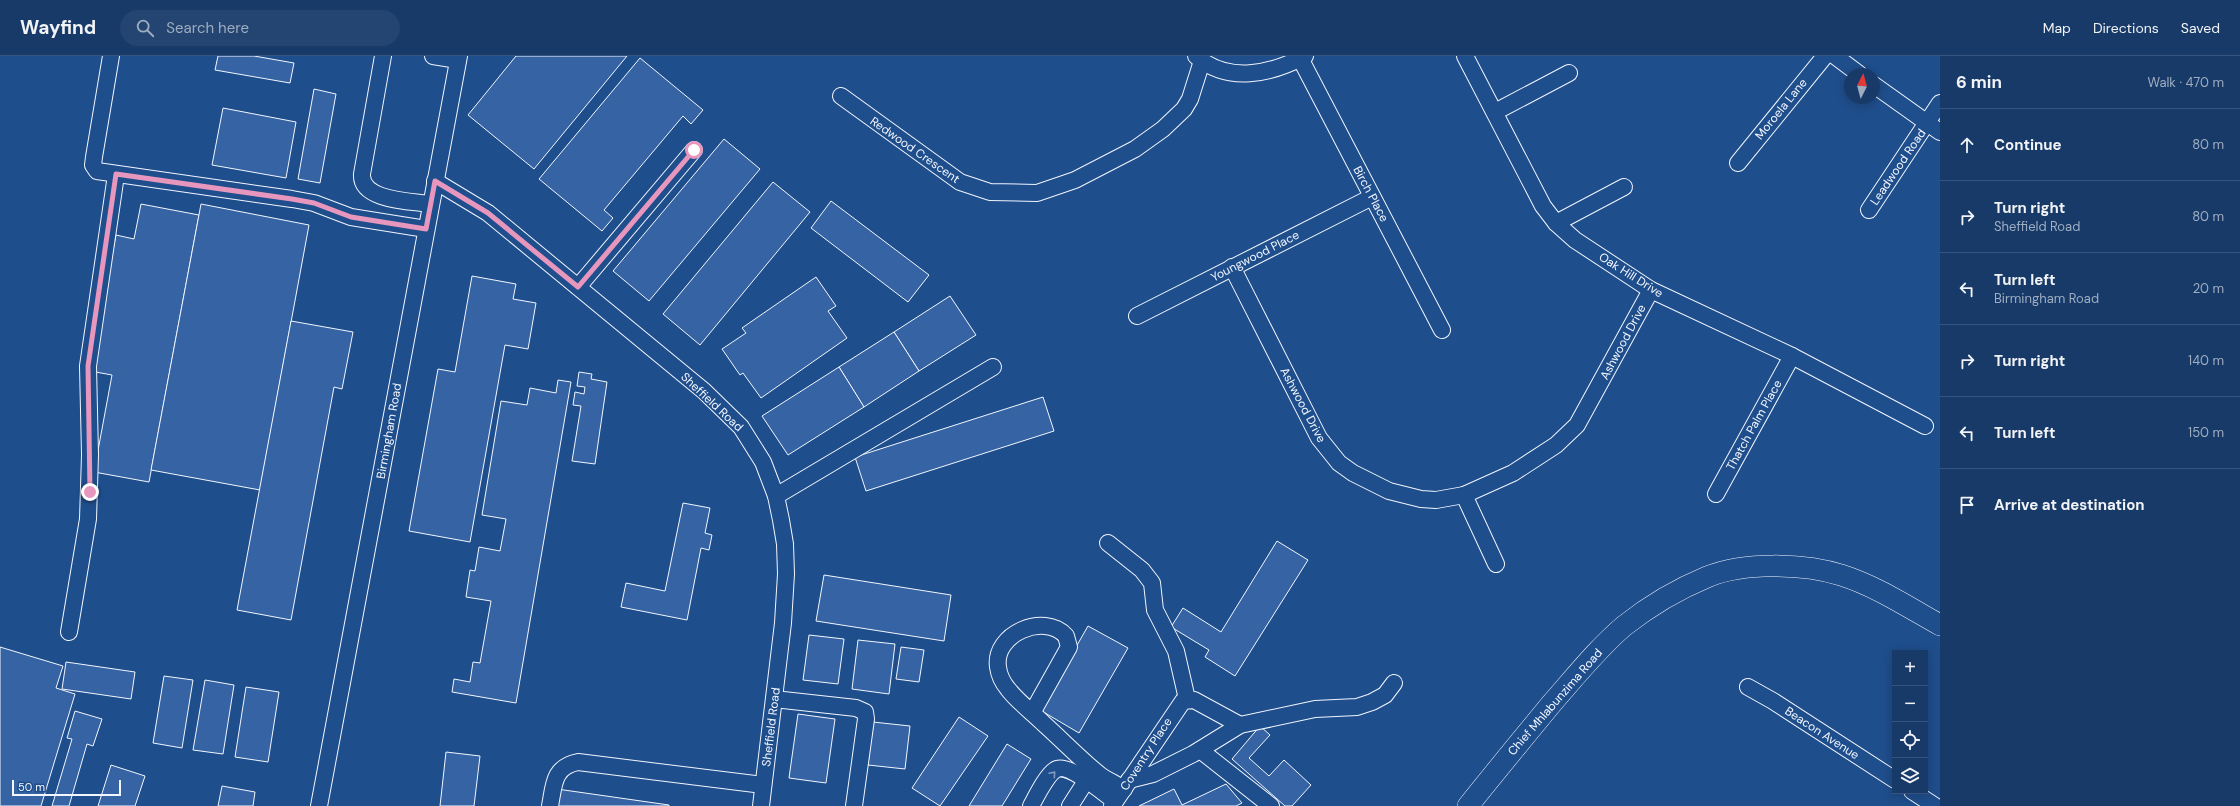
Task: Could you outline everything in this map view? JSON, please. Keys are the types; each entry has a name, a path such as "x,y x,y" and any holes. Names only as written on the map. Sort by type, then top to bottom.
{"main road":[{"name":"Chief Mhlabunzima Road","path":"1468,806 1582,666 1624,626 1669,597 1708,577 1735,570 1769,566 1793,567 1841,574 1891,596 1940,625"}],"street":[{"path":"111,56 93,165 97,171 292,199 314,203 351,217 426,229"},
{"path":"383,56 362,174 362,183 368,190 377,195 430,204"},
{"path":"434,56 458,58"},
{"name":"Oak Hill Drive","path":"1465,56 1543,206 1556,223 1575,240 1651,290 1792,356 1925,426"},
{"name":"Moroela Lane","path":"1738,163 1825,56"},
{"path":"1835,56 1851,68"},
{"path":"1199,59 1225,71 1255,74 1271,71 1302,57"},
{"name":"Birch Place","path":"1302,57 1372,197 1442,330"},
{"name":"Birmingham Road","path":"319,806 458,58"},
{"name":"Redwood Crescent","path":"840,96 960,182 990,192 1022,194 1037,193 1075,180 1135,149 1163,129 1184,109 1190,98 1199,59"},
{"path":"1494,112 1569,73"},
{"path":"1880,89 1940,132"},
{"name":"Leadwood Road","path":"1869,210 1940,103"},
{"path":"578,287 694,150"},
{"path":"69,632 88,518 90,454 88,366 116,174"},
{"name":"Sheffield Road","path":"435,181 488,213 704,392 741,427 763,462 776,496 785,544 786,574 783,623 761,806"},
{"path":"1556,223 1624,187"},
{"name":"Youngwood Place","path":"1137,316 1372,197"},
{"name":"Ashwood Drive","path":"1232,267 1319,438 1339,463 1372,483 1406,496 1436,500 1464,495 1513,473 1556,445 1577,425 1651,290"},
{"name":"Thatch Palm Place","path":"1716,494 1792,356"},
{"path":"776,496 994,367"},
{"path":"1464,495 1496,564"},
{"path":"1108,543 1142,570 1152,583 1156,610 1176,651 1183,701 1198,702 1240,725"},
{"path":"1032,713 1069,647 1068,640 1063,633 1052,628 1041,626 1019,631 1005,641 998,658 999,673 1006,687 1032,713 1120,794"},
{"path":"1120,794 1153,774 1200,750 1240,725 1315,708 1357,707 1372,702 1385,695 1394,683"},
{"name":"Beacon Avenue","path":"1748,687 1773,701 1892,778"},
{"path":"774,698 856,708 865,712 866,719 854,806"},
{"name":"Coventry Place","path":"1120,794 1183,701"},
{"path":"1200,750 1271,806"},
{"path":"550,806 555,781 559,771 566,765 578,762 763,785"},
{"path":"1030,806 1056,770 1066,768 1086,781 1120,794"},
{"path":"1070,806 1086,781"},
{"path":"1917,794 1935,806"}],"building":[{"path":"218,56 254,56 294,63 290,83 215,70"},
{"path":"516,56 627,56 534,169 468,115"},
{"path":"640,58 703,110 691,124 683,116 604,210 613,218 602,231 539,179"},
{"path":"314,89 336,94 320,183 298,179"},
{"path":"223,108 296,122 286,178 212,165"},
{"path":"724,139 760,169 649,301 613,271"},
{"path":"773,182 810,212 700,345 663,314"},
{"path":"831,201 929,275 908,302 811,228"},
{"path":"141,204 199,215 149,482 94,472 112,375 90,371 116,235 134,239"},
{"path":"201,204 309,225 260,490 151,470"},
{"path":"472,276 516,284 513,299 536,303 528,349 505,345 470,542 409,531 438,369 455,372"},
{"path":"816,277 836,306 828,311 847,338 761,398 743,373 740,375 722,349 746,333 742,328"},
{"path":"950,296 976,335 919,371 894,332"},
{"path":"291,321 353,332 342,389 334,387 291,620 237,610"},
{"path":"894,332 919,371 864,407 839,367"},
{"path":"839,367 864,407 788,455 762,416"},
{"path":"579,372 592,374 591,379 607,382 595,464 572,461 581,406 573,405 575,392 584,394 585,387 577,386"},
{"path":"558,380 571,382 516,703 452,692 454,679 470,682 473,662 480,663 491,601 466,597 470,570 475,571 479,547 500,551 506,519 482,515 501,401 527,405 530,388 556,393"},
{"path":"1043,397 1054,431 866,491 855,457"},
{"path":"683,503 710,508 705,533 712,535 709,550 701,548 687,620 621,607 626,583 665,591"},
{"path":"1277,541 1308,560 1235,676 1205,657 1209,650 1171,627 1183,608 1221,632"},
{"path":"824,575 951,595 944,641 816,621"},
{"path":"1088,626 1128,648 1079,733 1040,710"},
{"path":"809,635 844,639 838,684 803,680"},
{"path":"858,640 895,644 889,694 852,689"},
{"path":"0,647 63,666 56,688 75,694 41,806 0,806"},
{"path":"901,647 924,650 919,682 896,679"},
{"path":"66,662 135,672 131,699 62,689"},
{"path":"164,676 193,680 182,748 153,743"},
{"path":"205,680 234,685 223,754 193,750"},
{"path":"246,687 279,692 268,762 235,757"},
{"path":"75,711 102,719 93,746 87,744 69,806 52,806 72,739 67,738"},
{"path":"798,714 835,719 826,783 789,778"},
{"path":"959,717 988,736 940,806 912,788"},
{"path":"873,722 910,726 905,769 868,765"},
{"path":"1260,726 1270,735 1249,758 1269,776 1284,760 1311,785 1292,806 1285,806 1232,759"},
{"path":"1007,744 1031,759 1002,806 969,806"},
{"path":"446,752 480,756 474,806 440,806"},
{"path":"111,765 145,776 135,806 98,806"},
{"path":"1226,784 1242,803 1236,806 1139,806 1174,789 1182,805"},
{"path":"222,786 255,792 253,806 218,806"},
{"path":"557,789 669,805 669,806 555,806"}],"route":[{"path":"90,492 88,366 116,174 292,199 324,206 340,214 351,217 426,229 435,181 488,213 578,287 694,150"}]}
